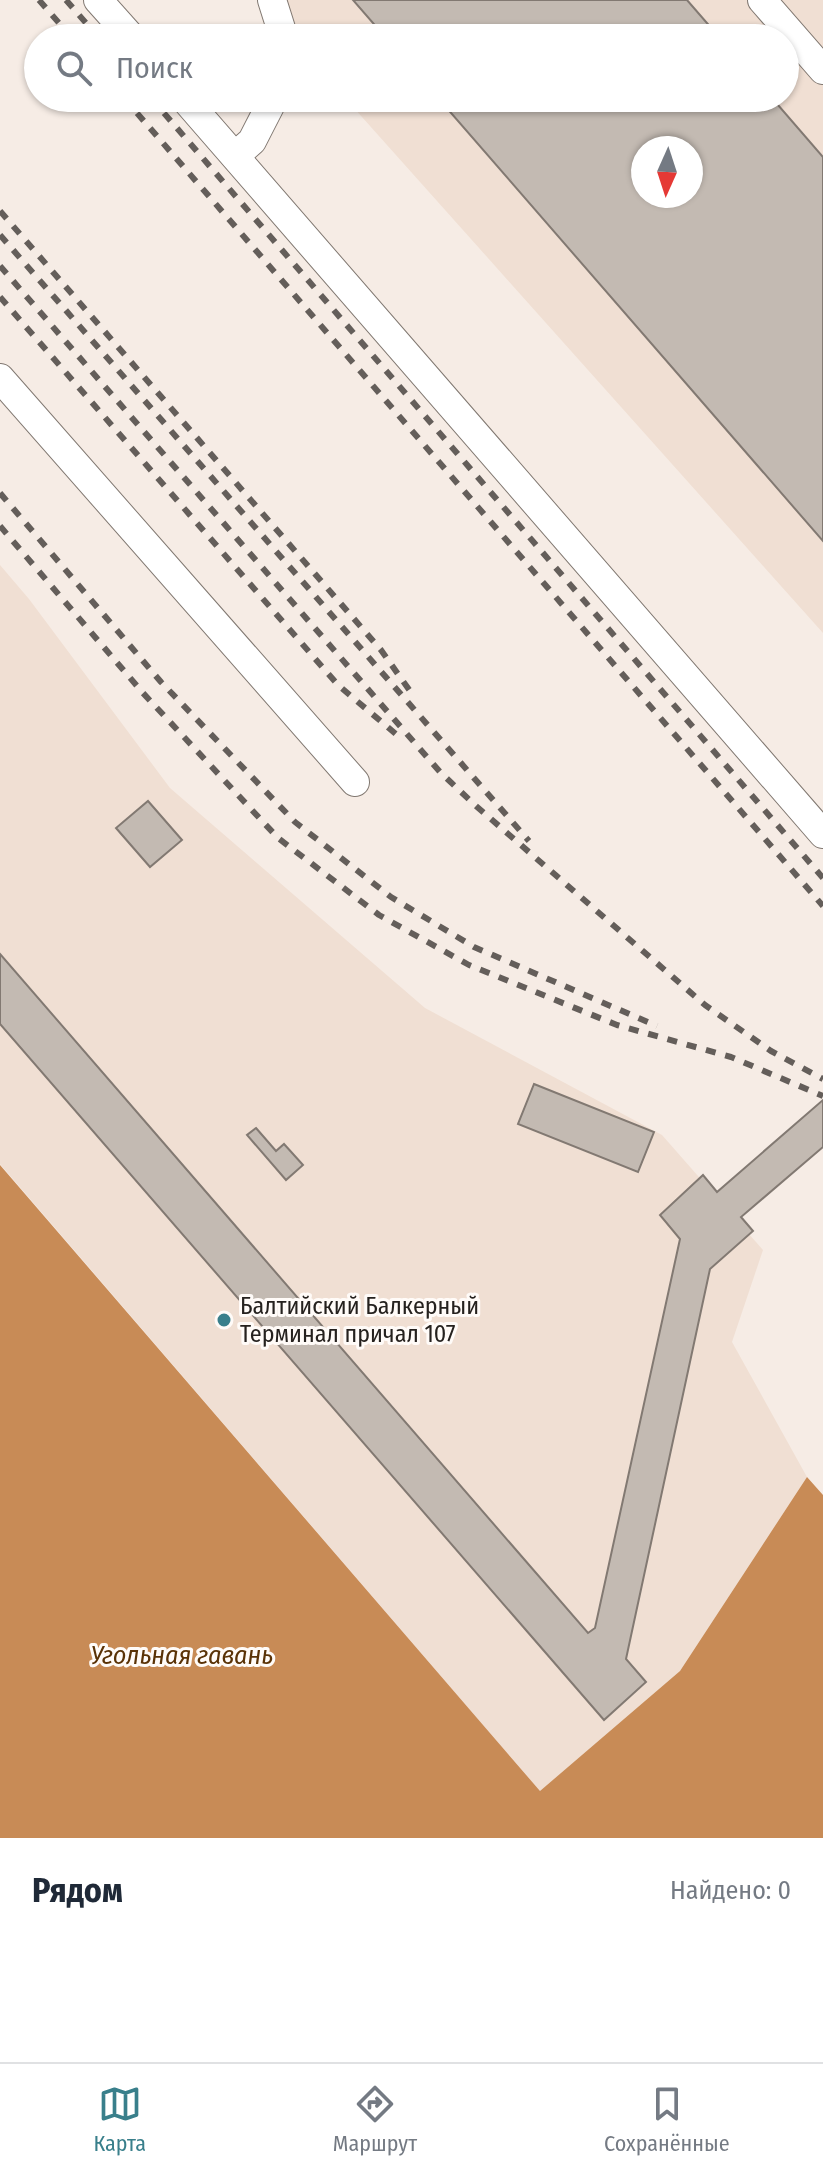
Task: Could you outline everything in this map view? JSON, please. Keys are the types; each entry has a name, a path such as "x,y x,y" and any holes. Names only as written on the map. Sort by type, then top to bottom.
{"lane":[{"path":"98,0 119,24"},
{"path":"272,0 280,24"},
{"path":"762,0 783,24"},
{"path":"799,42 823,70"},
{"path":"196,112 823,834"},
{"path":"235,156 252,141 267,112"},
{"path":"0,378 355,782"}],"shaded area":[{"path":"258,0 823,0 823,633 358,112 799,112 799,24 279,24"},
{"path":"0,565 29,599 170,788 425,1008 662,1135 763,1250 732,1342 807,1477 680,1671 540,1791 0,1164"}],"water":[{"name":"Угольная гавань","path":"0,1165 540,1791 680,1671 807,1477 823,1495 823,1838 0,1838"}],"building":[{"path":"353,0 687,0 708,24 374,24"},
{"path":"450,112 784,112 823,157 823,541"},
{"path":"148,801 182,840 150,867 116,828"},
{"path":"0,954 588,1633 595,1628 680,1239 660,1215 703,1175 717,1192 823,1100 823,1147 741,1217 753,1231 710,1269 626,1659 646,1682 604,1720 0,1024"},
{"path":"534,1084 654,1132 638,1172 518,1124"},
{"path":"256,1128 276,1151 284,1144 303,1165 286,1180 247,1135"}],"railway":[{"path":"39,0 60,24"},
{"path":"66,0 87,24"},
{"path":"136,112 823,906"},
{"path":"163,112 823,878"},
{"path":"0,211 381,650 410,691"},
{"path":"0,235 529,841"},
{"path":"0,266 440,772 705,1005 771,1051 823,1079"},
{"path":"0,297 338,685 397,735"},
{"path":"0,493 161,682 295,822 391,897 474,947 657,1026"},
{"path":"0,526 143,693 278,838 379,915 469,965 617,1025 731,1057 823,1096"}],"place":[{"name":"Балтийский Балкерный Терминал причал 107","path":"224,1320"}]}
